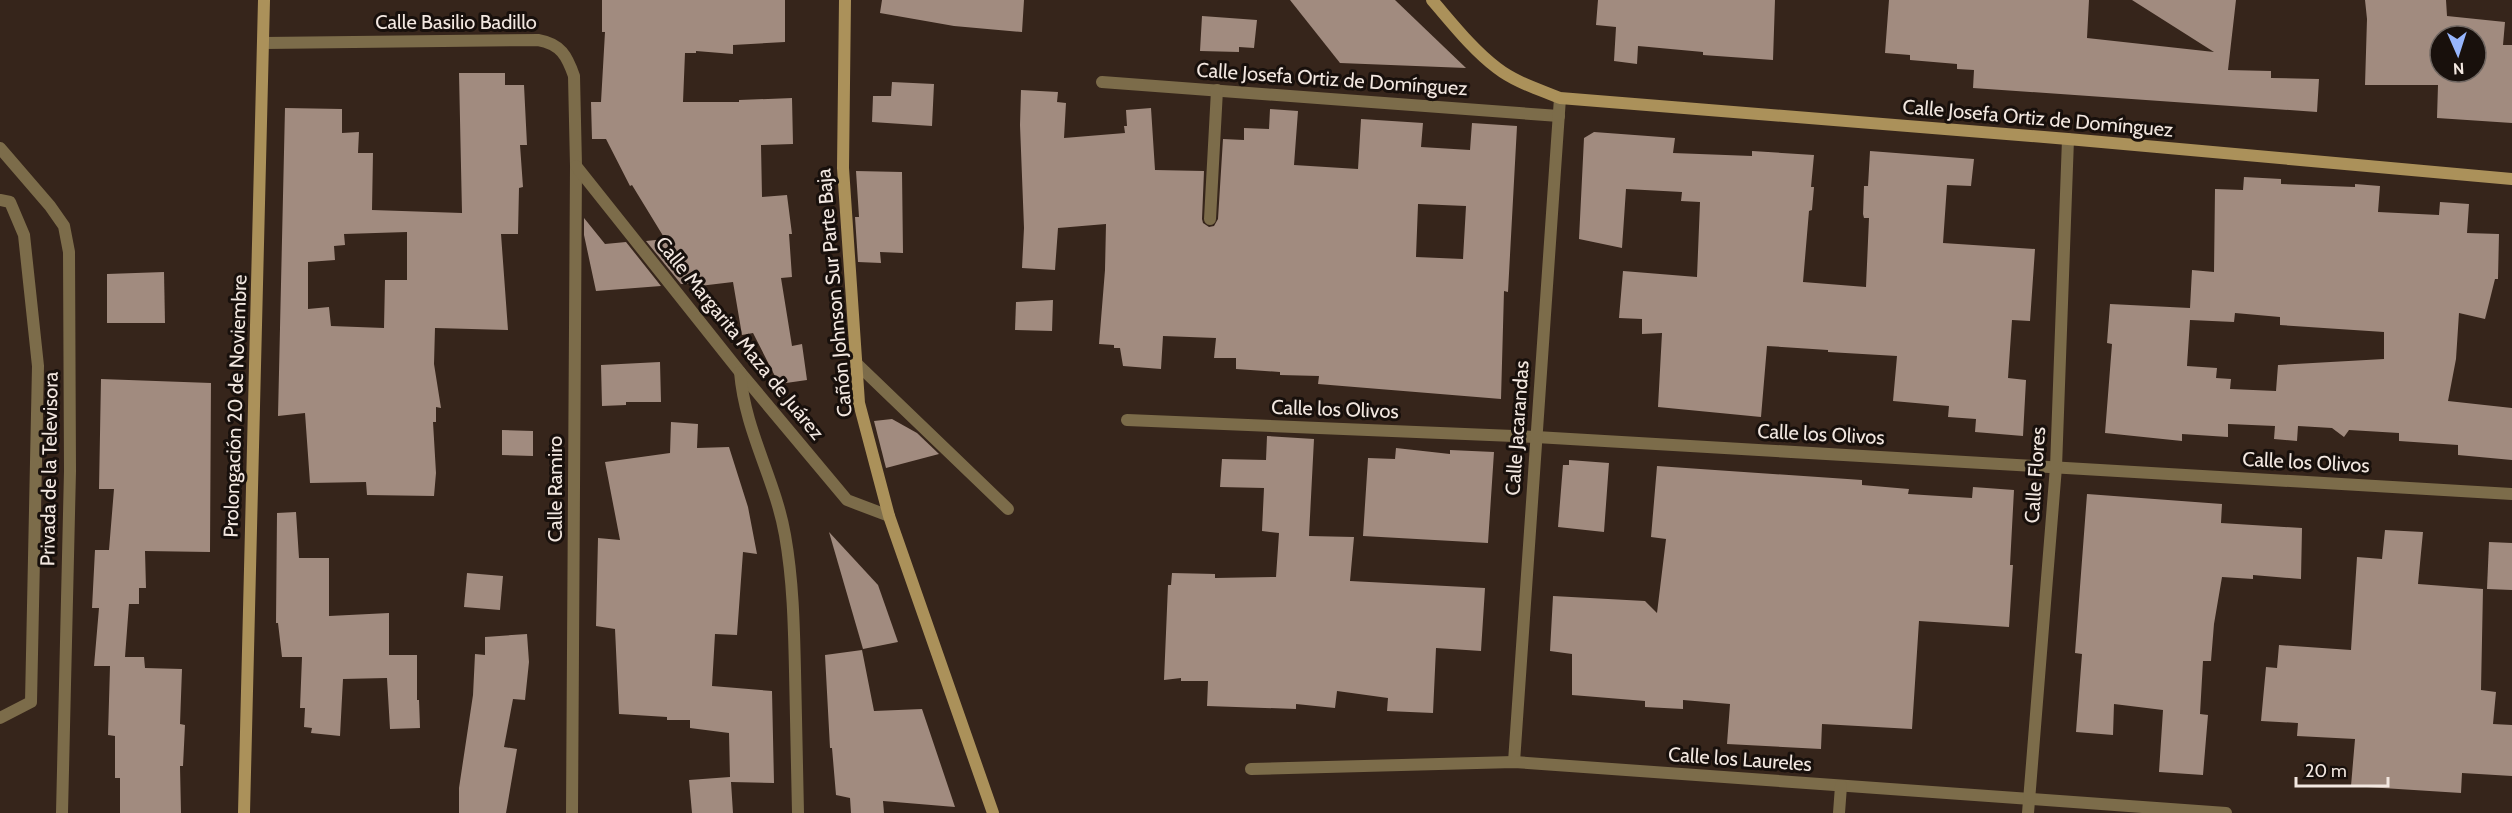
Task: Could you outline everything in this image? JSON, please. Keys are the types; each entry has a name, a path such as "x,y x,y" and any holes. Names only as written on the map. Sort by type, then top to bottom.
{"main road":[{"name":"Prolongación 20 de Noviembre","path":"244,813 264,0"},
{"name":"Cañón Johnson Sur Parte Baja","path":"845,0 843,168 859,402 889,516 993,813"},
{"name":"Calle Josefa Ortiz de Domínguez","path":"1432,0 1473,47 1497,68 1522,83 1560,98 2068,139 2512,179"}],"street":[{"name":"Calle Basilio Badillo","path":"264,43 538,40 552,42 565,57 574,76 576,166"},
{"name":"Calle Josefa Ortiz de Domínguez","path":"1102,82 1558,116"},
{"path":"1210,219 1217,90"},
{"name":"Calle Jacarandas","path":"1514,762 1560,98"},
{"name":"Calle Flores","path":"2028,813 2056,467 2068,139"},
{"name":"Privada de la Televisora","path":"0,148 50,206 64,226 69,252 70,471 62,813"},
{"name":"Calle Margarita Maza de Juárez","path":"576,166 740,372 847,500 889,516"},
{"name":"Calle Ramiro","path":"572,813 576,166"},
{"path":"0,200 10,202 24,235 38,366 31,702 0,718"},
{"path":"856,363 1008,509"},
{"path":"740,372 742,397 748,423 781,514 789,559 793,612 798,813"},
{"name":"Calle los Olivos","path":"1127,420 1536,437 2512,494"},
{"name":"Calle los Laureles","path":"1251,769 1514,762 2226,813"},
{"path":"1839,813 1841,786"}],"building":[{"path":"602,0 785,0 785,42 733,45 733,54 696,51 696,53 685,53 683,102 739,102 739,100 792,98 793,144 761,145 762,197 787,195 792,234 789,234 792,277 781,278 792,346 802,344 807,380 779,384 753,333 742,335 733,282 691,287 689,284 681,284 646,241 665,239 632,185 630,186 606,139 592,139 591,102 601,102 605,32 602,32"},
{"path":"882,0 1024,0 1022,32 954,26 880,13"},
{"path":"1290,0 1395,0 1466,68 1340,63"},
{"path":"1598,0 1775,0 1773,60 1703,55 1703,52 1638,46 1637,64 1614,61 1616,27 1596,25"},
{"path":"1889,0 2089,0 2087,38 2214,52 2132,0 2236,0 2228,70 2271,71 2271,78 2319,79 2317,112 1973,88 1974,70 1957,69 1957,64 1910,60 1910,55 1885,53"},
{"path":"2365,0 2446,0 2447,16 2505,22 2503,45 2512,45 2512,123 2437,118 2438,85 2365,85 2367,19"},
{"path":"1202,16 1257,20 1254,48 1239,47 1239,52 1200,51"},
{"path":"459,73 505,73 505,85 524,85 527,145 520,145 523,187 519,188 518,234 501,234 508,330 435,328 434,364 441,408 436,407 436,422 433,422 436,473 434,496 367,495 366,482 310,483 305,413 278,416 285,108 342,109 342,133 359,132 358,153 373,153 372,210 462,213","holes":["407,232 407,280 385,280 384,328 331,326 329,307 308,309 308,262 335,260 334,246 345,245 344,234"]},
{"path":"892,82 934,84 932,126 872,122 873,96 891,96"},
{"path":"1021,90 1058,92 1057,102 1066,103 1064,138 1125,133 1126,110 1151,108 1155,170 1204,171 1202,219 1203,223 1209,227 1214,226 1218,219 1223,139 1244,140 1244,128 1269,129 1270,109 1298,111 1294,165 1358,169 1361,119 1423,123 1421,147 1470,150 1472,123 1517,126 1508,292 1504,291 1501,399 1318,384 1319,376 1280,375 1280,372 1236,369 1236,358 1214,358 1216,338 1163,336 1161,369 1123,366 1120,348 1114,348 1114,345 1099,344 1106,224 1058,228 1055,270 1022,268 1024,228","holes":["1418,204 1466,206 1463,259 1416,257"]},
{"path":"1594,132 1675,138 1673,153 1752,156 1752,151 1814,155 1811,187 1814,187 1812,210 1809,211 1803,282 1866,287 1869,218 1864,218 1863,214 1864,186 1868,186 1870,151 1974,159 1971,186 1947,185 1943,243 2035,249 2030,321 2012,320 2008,378 2026,380 2023,436 1975,432 1976,419 1948,417 1949,406 1893,401 1897,356 1828,352 1828,350 1767,346 1761,417 1658,407 1662,333 1642,334 1642,319 1619,318 1623,271 1697,277 1700,202 1681,201 1682,192 1626,189 1622,248 1579,239 1584,138"},
{"path":"856,171 902,172 903,253 880,252 881,263 858,262 855,217 859,217"},
{"path":"2244,177 2281,179 2281,184 2380,186 2378,212 2439,215 2440,202 2469,204 2467,233 2499,234 2498,279 2495,279 2485,319 2459,313 2456,359 2448,401 2512,408 2512,460 2458,455 2458,445 2399,441 2399,433 2349,430 2344,437 2332,428 2298,426 2297,441 2274,439 2275,426 2228,424 2228,437 2182,434 2182,441 2105,433 2112,344 2107,343 2110,304 2190,308 2192,270 2214,272 2215,189 2243,190","holes":["2235,313 2280,317 2280,325 2384,332 2384,359 2278,365 2276,391 2230,389 2231,379 2216,378 2217,368 2187,366 2190,320 2234,322"]},
{"path":"584,218 605,244 626,242 661,286 596,291 584,235"},
{"path":"164,272 165,323 107,323 107,274"},
{"path":"1053,300 1052,331 1015,330 1016,302"},
{"path":"660,362 661,402 626,402 626,405 602,406 601,365"},
{"path":"101,379 211,383 210,552 145,551 146,588 139,588 139,604 129,604 125,657 144,657 145,668 182,669 180,724 185,725 183,766 180,766 181,813 120,813 120,778 115,778 115,736 108,735 110,666 94,666 99,608 92,608 95,550 109,550 114,489 99,489"},
{"path":"892,419 917,433 939,454 886,468 874,421"},
{"path":"671,422 698,424 697,448 729,447 748,507 757,554 743,552 737,635 715,634 712,686 772,691 774,783 731,782 733,813 692,813 689,780 730,777 729,733 690,728 690,720 667,720 667,717 619,714 615,629 596,626 598,538 620,540 605,462 670,453"},
{"path":"502,430 533,431 533,456 502,455"},
{"path":"1267,436 1314,439 1309,536 1354,537 1350,581 1485,588 1481,651 1436,648 1433,713 1387,711 1388,698 1337,691 1335,708 1296,704 1296,709 1207,706 1208,681 1181,681 1181,678 1164,680 1168,585 1171,585 1172,573 1215,574 1215,578 1276,577 1279,533 1262,531 1264,488 1220,487 1222,459 1266,460"},
{"path":"1396,448 1450,454 1450,450 1494,452 1488,543 1363,536 1368,458 1395,459"},
{"path":"1569,460 1609,463 1604,532 1558,527 1563,465 1569,465"},
{"path":"1657,466 1862,480 1862,485 1909,489 1908,494 1972,498 1973,487 2014,490 2009,627 1919,621 1912,729 1822,724 1821,749 1727,744 1730,704 1683,700 1683,709 1645,707 1645,701 1572,695 1572,654 1550,651 1553,596 1645,601 1657,613 1666,539 1651,537"},
{"path":"2087,494 2222,504 2221,523 2302,528 2301,579 2253,575 2253,579 2222,577 2214,624 2211,661 2203,661 2200,714 2208,715 2203,775 2159,772 2163,710 2114,704 2113,735 2076,732 2082,654 2075,653"},
{"path":"296,512 299,558 329,558 329,616 389,613 389,655 417,655 417,700 419,700 420,728 390,729 387,678 343,679 340,736 311,733 312,728 304,727 305,708 300,708 302,657 282,657 278,623 276,623 277,513"},
{"path":"2385,530 2423,532 2418,584 2483,589 2481,690 2496,692 2493,724 2512,725 2512,776 2462,773 2461,793 2351,786 2355,739 2297,736 2298,723 2261,721 2266,667 2277,668 2279,645 2351,650 2357,557 2382,559"},
{"path":"829,532 878,585 898,642 863,649"},
{"path":"2489,542 2512,543 2512,590 2487,589"},
{"path":"467,573 503,576 500,610 464,607"},
{"path":"527,634 529,662 525,700 513,699 504,747 517,749 506,813 459,813 459,788 473,695 475,654 485,655 485,637"},
{"path":"862,650 874,711 922,709 955,807 883,801 884,813 851,813 850,798 836,795 832,748 830,748 825,655"}]}
